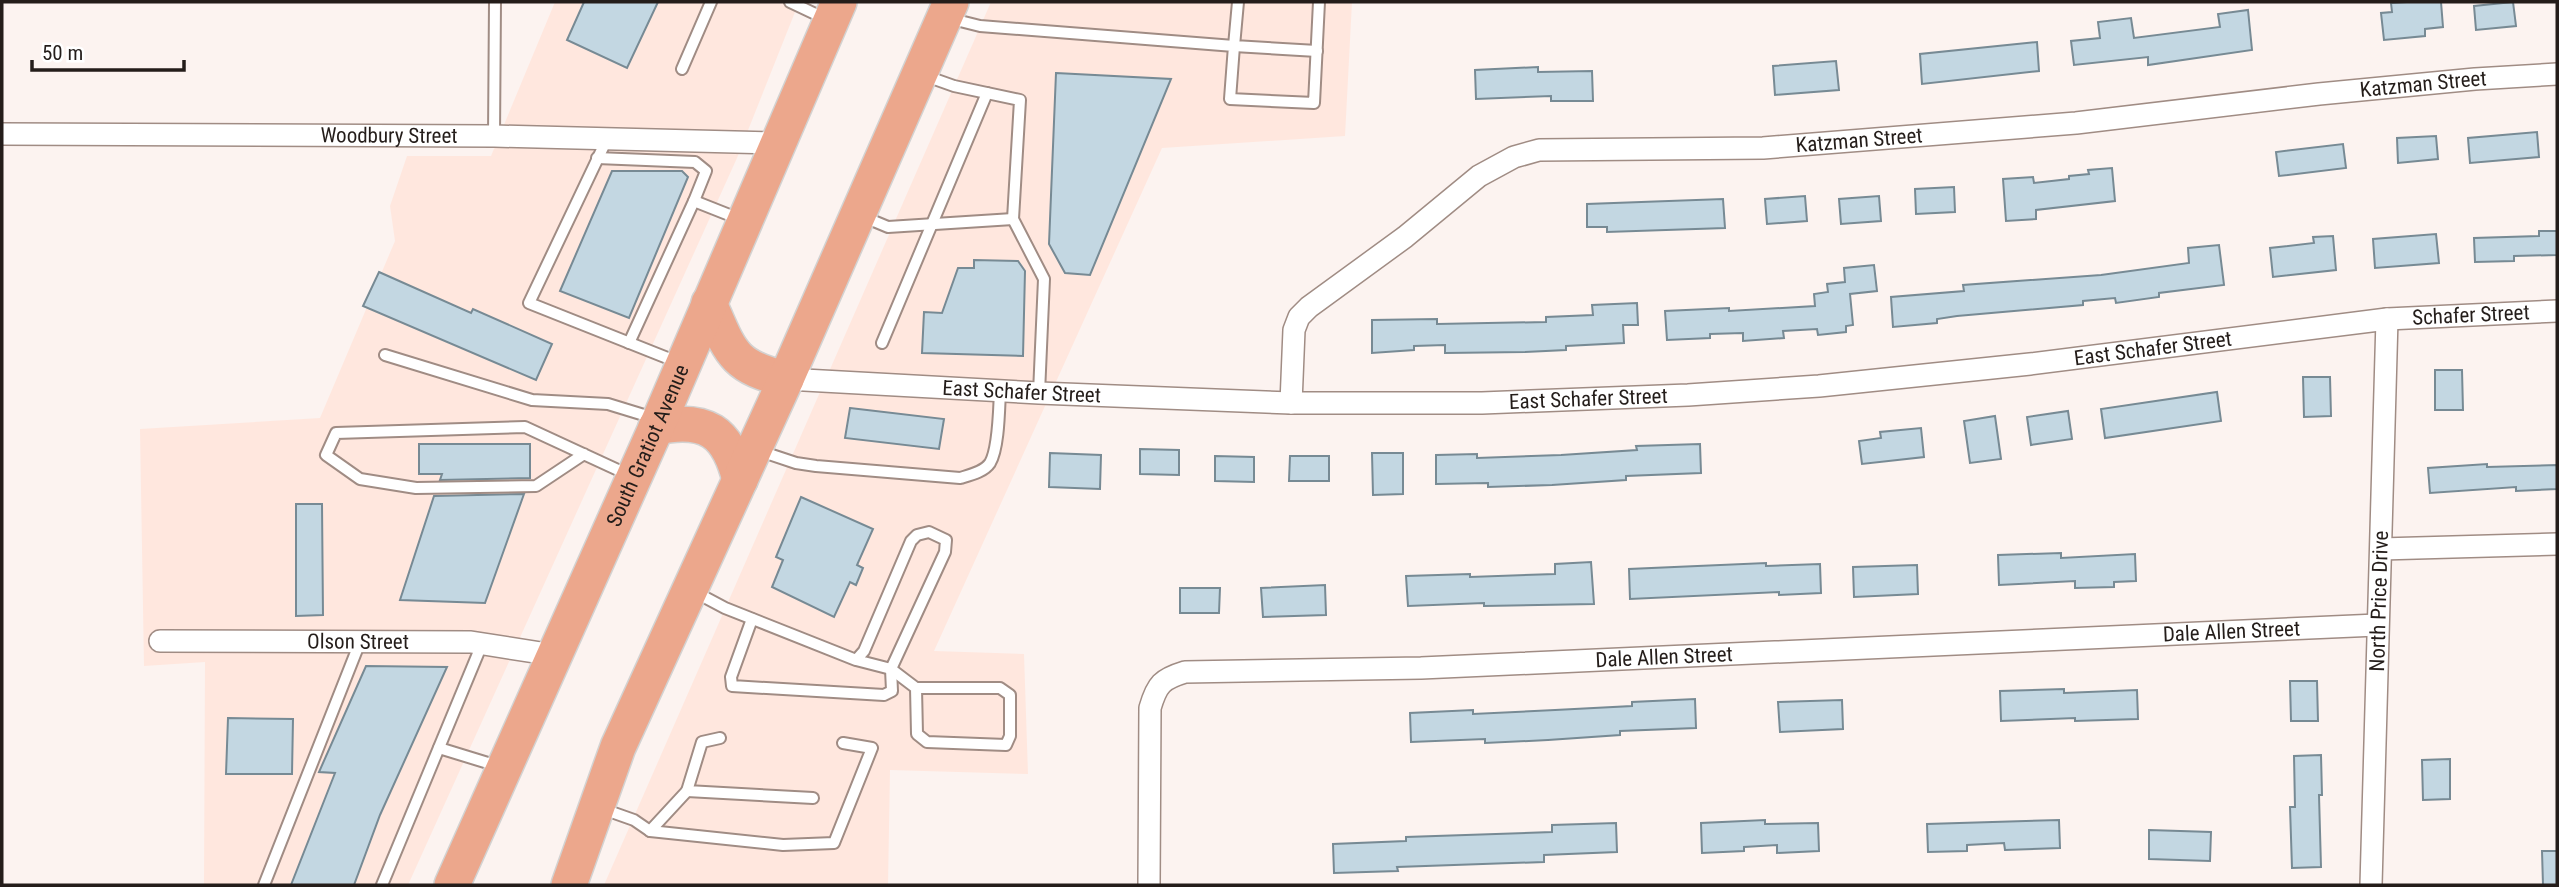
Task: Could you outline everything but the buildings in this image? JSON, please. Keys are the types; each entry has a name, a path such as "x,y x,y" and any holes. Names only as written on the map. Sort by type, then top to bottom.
{"main road":[{"path":"569,885 618,747 786,379 947,9"},
{"name":"South Gratiot Avenue","path":"452,885 658,423 835,11"},
{"path":"709,303 732,350 744,364 762,373 786,379"},
{"path":"658,423 695,423 711,430 724,442 735,459 740,481"}],"street":[{"name":"Katzman Street","path":"1291,403 1294,330 1299,317 1405,237 1479,176 1514,157 1539,150 1763,148 2077,123 2319,94 2557,74"},
{"name":"Woodbury Street","path":"2,134 494,136 602,149 696,152 777,143"},
{"name":"Schafer Street","path":"2387,319 2557,311"},
{"name":"East Schafer Street","path":"786,379 1291,403 1482,403 1688,395 1806,387 2030,363 2387,319"},
{"name":"North Price Drive","path":"2371,885 2387,319"},
{"path":"2381,549 2557,544"},
{"name":"Dale Allen Street","path":"1149,885 1150,708 1155,689 1168,678 1185,673 1421,668 2377,625"},
{"name":"Olson Street","path":"160,641 482,644 554,655"}],"lane":[{"path":"494,136 495,2"},
{"path":"682,69 711,2"},
{"path":"790,2 835,11"},
{"path":"1238,2 1230,99 1314,103 1319,2"},
{"path":"947,9 980,26 1317,51"},
{"path":"919,74 954,86 1020,100 1013,219 1044,279 1039,393"},
{"path":"882,343 987,93"},
{"path":"602,149 529,303 683,364"},
{"path":"629,343 706,171 696,152"},
{"path":"694,201 744,221"},
{"path":"858,215 888,227 1013,219"},
{"path":"386,355 533,400 608,404 658,423"},
{"path":"754,449 796,463 816,466 960,478 978,472 990,463 997,434 1000,391"},
{"path":"584,454 537,486 416,488 360,479 326,455 336,433 525,428 584,454 634,477"},
{"path":"752,619 731,677 732,686 884,695 892,691 891,669 945,552 946,540 929,532 911,541 864,651 856,660"},
{"path":"690,589 752,619 856,660 891,669 916,688 1000,688 1010,695 1010,736 1006,745 927,742 917,734 916,688"},
{"path":"264,885 360,642"},
{"path":"382,885 482,644"},
{"path":"650,831 687,792 702,742 720,738"},
{"path":"597,807 634,820 650,831 783,845 834,843 872,748 843,743"},
{"path":"439,748 504,768"},
{"path":"687,792 813,798"}],"shaded area":[{"path":"555,2 799,2 737,158 408,885 204,885 205,662 144,666 140,429 320,418 395,241 390,206 407,156 491,156"},
{"path":"991,2 1352,2 1345,136 1162,148 934,651 1024,654 1028,774 890,770 888,885 604,885"}]}
